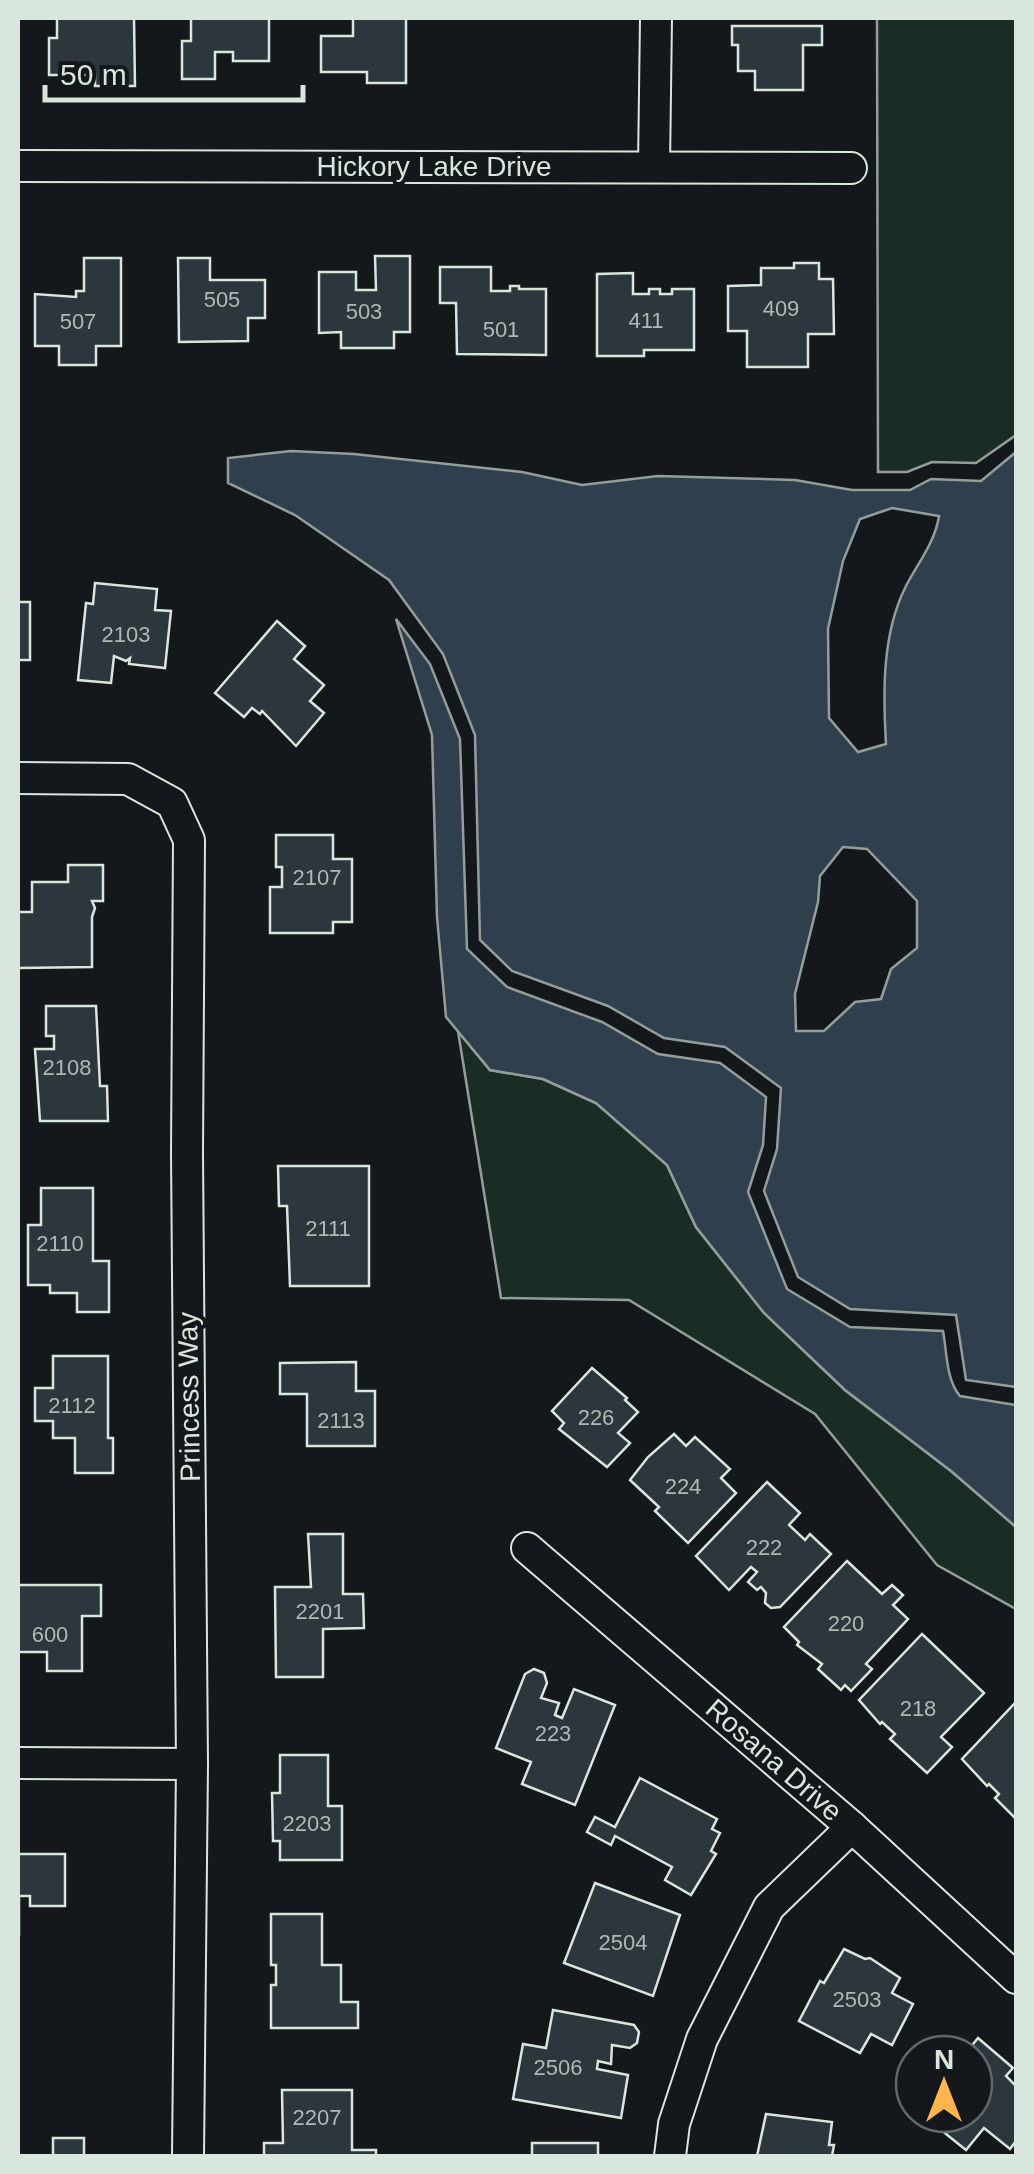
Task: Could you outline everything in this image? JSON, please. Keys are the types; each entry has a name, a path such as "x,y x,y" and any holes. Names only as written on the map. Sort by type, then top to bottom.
{"street":[{"path":"654,166 656,18"},
{"name":"Hickory Lake Drive","path":"18,166 851,168"},
{"name":"Princess Way","path":"18,778 128,779 172,803 189,840 187,1154 192,1764 188,2156"},
{"name":"Rosana Drive","path":"527,1548 852,1827 1016,1978"},
{"path":"18,1763 192,1764"},
{"path":"670,2156 674,2124 702,2039 769,1907 852,1827"}],"green space":[{"path":"877,18 1016,18 1016,435 976,463 932,462 907,472 878,472"},
{"path":"458,1031 490,1070 543,1079 596,1103 667,1165 696,1227 764,1313 845,1390 951,1471 1016,1527 1016,1609 937,1565 815,1414 629,1300 501,1298"}],"water":[{"path":"291,451 354,454 522,472 582,485 658,476 795,480 852,490 910,490 931,479 981,481 1016,452 1016,1387 966,1380 956,1315 850,1309 798,1277 764,1191 777,1149 781,1088 725,1047 664,1038 608,1006 512,971 480,940 475,735 443,654 389,580 295,515 228,483 228,458","holes":["892,508 939,516 892,625 885,684 886,744 858,752 829,718 828,629 843,561 860,519","843,847 867,849 917,901 917,948 891,969 881,999 855,1002 824,1031 796,1031 795,994 818,902 820,876"]},
{"path":"396,619 430,664 460,739 467,949 507,987 602,1022 658,1054 720,1063 766,1097 763,1145 748,1192 787,1289 850,1327 943,1331 950,1374 960,1396 1016,1405 1016,1527 951,1471 845,1390 764,1313 696,1227 667,1165 596,1103 543,1079 490,1070 446,1017 437,917 432,735"}],"building":[{"path":"57,18 134,18 135,86 95,86 95,75 49,75 49,38 57,38"},
{"path":"191,18 269,18 269,61 233,61 233,52 215,52 215,79 182,79 182,41 191,41"},
{"path":"353,18 406,18 406,83 367,83 367,72 321,72 321,36 353,36"},
{"path":"732,26 822,26 822,45 803,45 803,90 755,90 755,71 738,71 738,45 732,45"},
{"path":"375,256 410,256 410,332 394,332 394,348 341,348 341,332 319,333 319,272 356,272 356,290 376,290"},
{"path":"84,258 121,258 121,346 96,346 96,365 59,365 59,346 35,346 35,294 76,297 76,291 84,291"},
{"path":"178,258 210,258 210,280 265,280 265,318 248,318 248,341 179,342"},
{"path":"794,263 819,263 819,279 833,279 834,334 808,334 808,367 747,367 747,331 728,331 728,286 761,285 761,268 794,268"},
{"path":"440,267 491,267 491,291 510,291 510,286 546,289 546,355 457,354 456,303 440,303"},
{"path":"633,273 633,294 649,294 649,289 672,294 672,289 694,289 694,350 644,350 644,356 597,356 597,274"},
{"path":"95,583 157,589 155,610 171,611 165,668 129,664 130,658 126,661 114,656 111,683 78,680 86,603 93,604"},
{"path":"18,602 30,602 30,660 18,660"},
{"path":"277,621 305,646 294,659 324,685 310,701 324,713 296,746 262,711 260,714 252,708 244,717 215,693"},
{"path":"276,835 333,835 333,859 352,859 352,922 333,922 333,933 270,933 270,887 282,887 282,867 276,867"},
{"path":"68,865 103,865 103,901 92,901 92,967 18,968 18,912 32,912 32,882 68,882"},
{"path":"46,1006 96,1006 100,1086 107,1086 108,1121 40,1121 35,1049 54,1049 54,1036 46,1036"},
{"path":"278,1166 369,1166 369,1286 290,1286 287,1206 279,1206"},
{"path":"41,1188 93,1188 93,1261 109,1261 109,1312 77,1312 77,1293 50,1293 50,1285 28,1285 28,1225 41,1225"},
{"path":"53,1356 108,1356 108,1438 113,1438 113,1473 75,1473 75,1438 53,1438 53,1421 35,1421 35,1388 53,1388"},
{"path":"356,1362 356,1391 375,1391 375,1446 307,1446 307,1394 280,1394 280,1363"},
{"path":"592,1368 638,1412 618,1433 630,1443 607,1467 559,1429 564,1423 552,1411"},
{"path":"674,1434 686,1446 695,1437 730,1469 721,1478 736,1493 688,1543 655,1511 659,1507 630,1480"},
{"path":"767,1482 800,1513 789,1525 805,1540 810,1534 831,1554 780,1607 771,1608 765,1603 766,1593 761,1587 757,1590 748,1582 757,1572 751,1567 729,1590 696,1556"},
{"path":"308,1534 343,1534 343,1594 363,1594 364,1628 323,1629 323,1677 276,1677 275,1587 311,1587"},
{"path":"847,1561 882,1594 892,1585 903,1595 893,1605 908,1619 866,1664 872,1669 851,1691 845,1685 841,1690 818,1669 822,1664 797,1645 799,1642 784,1627"},
{"path":"18,1585 101,1585 101,1616 82,1616 82,1671 47,1671 47,1652 18,1652"},
{"path":"922,1634 984,1693 941,1737 952,1747 927,1773 890,1739 895,1734 880,1724 859,1700"},
{"path":"534,1669 544,1673 547,1683 541,1698 559,1703 555,1715 562,1718 574,1689 615,1705 575,1805 522,1784 531,1762 496,1748 525,1674"},
{"path":"1016,1702 1016,1819 995,1798 999,1794 962,1759"},
{"path":"280,1755 328,1755 328,1806 342,1806 342,1860 280,1860 280,1841 273,1841 272,1793 280,1793"},
{"path":"640,1778 717,1819 712,1829 720,1833 711,1851 716,1854 691,1895 665,1880 672,1867 615,1836 611,1845 587,1832 595,1817 615,1827"},
{"path":"18,1854 65,1854 65,1906 30,1906 30,1896 19,1896 19,1936"},
{"path":"595,1883 680,1915 653,1996 564,1963"},
{"path":"271,1914 322,1914 322,1965 341,1965 341,2002 358,2002 358,2028 271,2028 271,1985 276,1985 276,1965 271,1965"},
{"path":"844,1949 870,1958 900,1978 892,1993 913,2004 898,2034 894,2034 892,2045 871,2034 860,2053 799,2021 820,1981 824,1983"},
{"path":"553,2010 634,2025 639,2032 637,2043 630,2048 612,2045 611,2064 598,2061 597,2069 628,2075 621,2118 513,2099 523,2044 546,2048"},
{"path":"994,2052 1013,2068 1006,2076 1016,2086 1016,2141 1010,2149 991,2134"},
{"path":"282,2090 352,2090 352,2150 376,2150 376,2156 264,2156 264,2143 283,2143"},
{"path":"766,2114 832,2122 832,2156 757,2156"},
{"path":"946,2134 979,2134 966,2150"},
{"path":"53,2138 84,2138 84,2156 53,2156"},
{"path":"532,2143 598,2143 598,2156 532,2156"}]}
